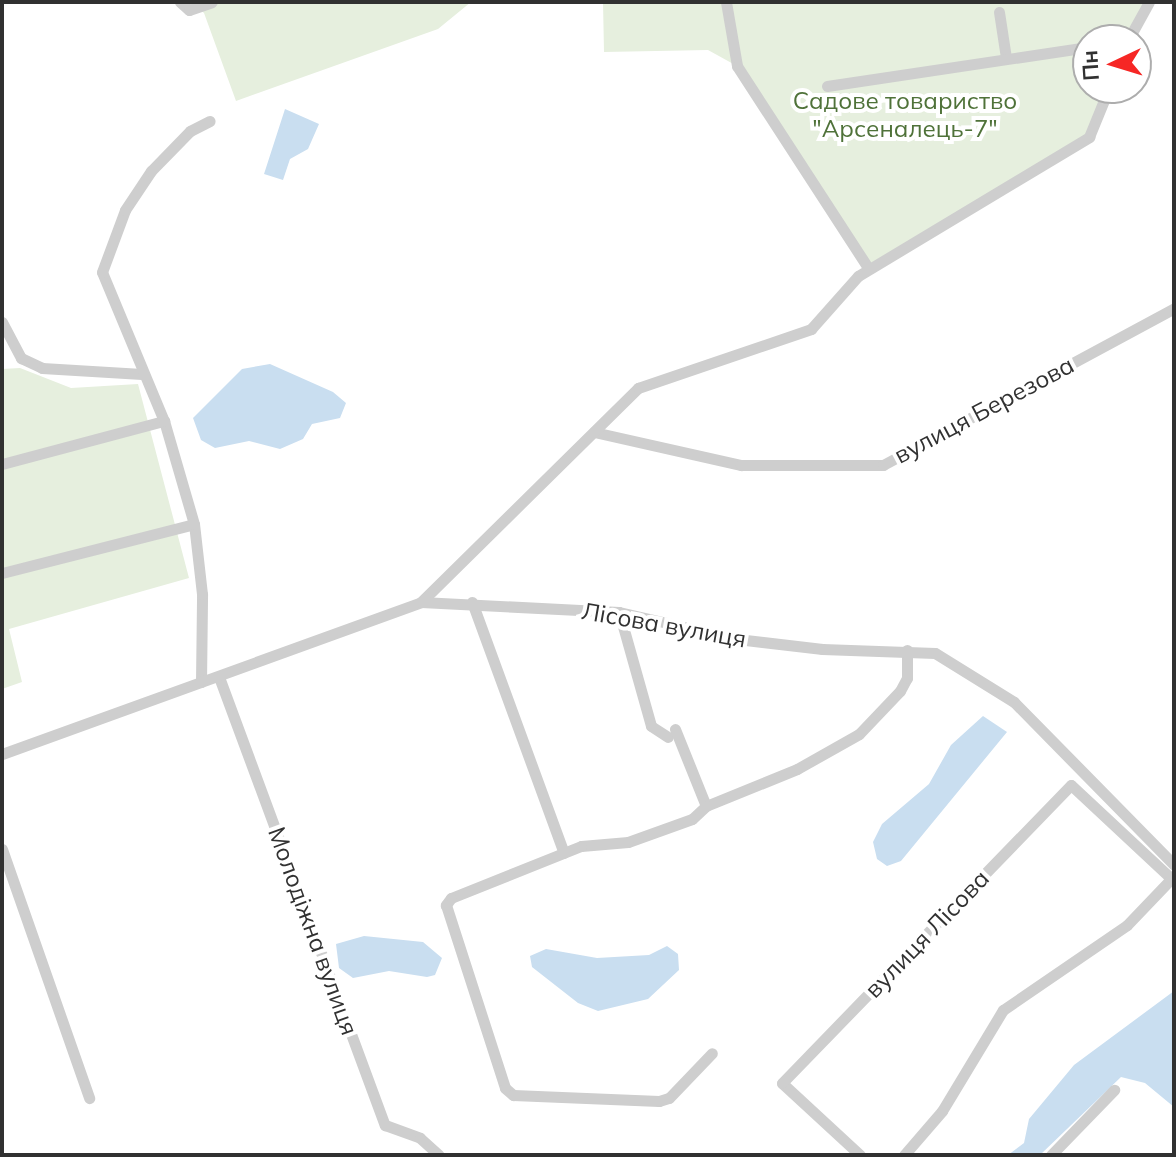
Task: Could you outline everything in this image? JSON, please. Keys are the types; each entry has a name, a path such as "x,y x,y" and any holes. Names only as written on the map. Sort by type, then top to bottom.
{"street":[{"path":"180,2 189,10 212,2"},
{"path":"726,2 737,66 869,269"},
{"path":"1137,24 1149,2"},
{"path":"999,12 1006,58"},
{"path":"827,86 1072,49"},
{"path":"421,602 638,388 811,329 869,269 1089,137 1102,104"},
{"path":"201,682 202,594 194,524 164,421 105,286 104,259 125,210 151,171 190,131 210,121"},
{"name":"вулиця Березова","path":"594,432 741,465 883,465 1174,308"},
{"path":"2,322 21,358 42,368 142,374"},
{"path":"2,464 164,421"},
{"path":"2,573 194,524"},
{"name":"Лісова вулиця","path":"2,754 421,602 472,602 619,612 737,639 822,649 935,653 1014,702 1174,865"},
{"path":"472,602 564,853"},
{"path":"619,612 651,726 672,733 706,806"},
{"path":"712,1053 669,1098 659,1101 513,1095 505,1088 446,905 451,898 564,853 628,842 692,819 706,806 797,769 859,734 900,691 907,678 907,650"},
{"name":"Молодіжна вулиця","path":"219,677 385,1125 420,1138 439,1155"},
{"name":"вулиця Лісова","path":"860,1155 782,1083 1071,785 1173,880"},
{"path":"2,849 89,1098"},
{"path":"904,1155 942,1111 1003,1010 1127,925 1173,880"},
{"path":"1051,1155 1114,1090"}],"green space":[{"path":"192,2 471,2 438,29 236,101 204,13"},
{"name":"Садове товариство \"Арсеналець-7\"","path":"603,2 1150,2 1140,24 1072,24 1072,104 1104,104 1089,137 869,269 737,66 708,50 604,52"},
{"path":"20,368 71,388 138,384 189,578 9,629 22,682 2,689 2,369"}],"water":[{"path":"285,109 319,124 308,149 290,159 283,180 264,174"},
{"path":"270,364 333,392 346,403 340,418 312,424 303,439 280,449 249,441 215,448 201,440 193,418 242,369"},
{"path":"983,716 1007,732 901,861 887,866 877,859 873,842 882,824 929,784 951,745"},
{"path":"364,936 423,942 442,958 435,975 427,977 389,971 353,978 339,968 336,944"},
{"path":"667,946 678,954 679,970 648,999 598,1011 578,1003 532,967 530,956 546,949 597,958 649,955"},
{"path":"1174,991 1174,1107 1145,1083 1121,1077 1040,1155 1008,1155 1024,1143 1029,1119 1074,1065"}]}
